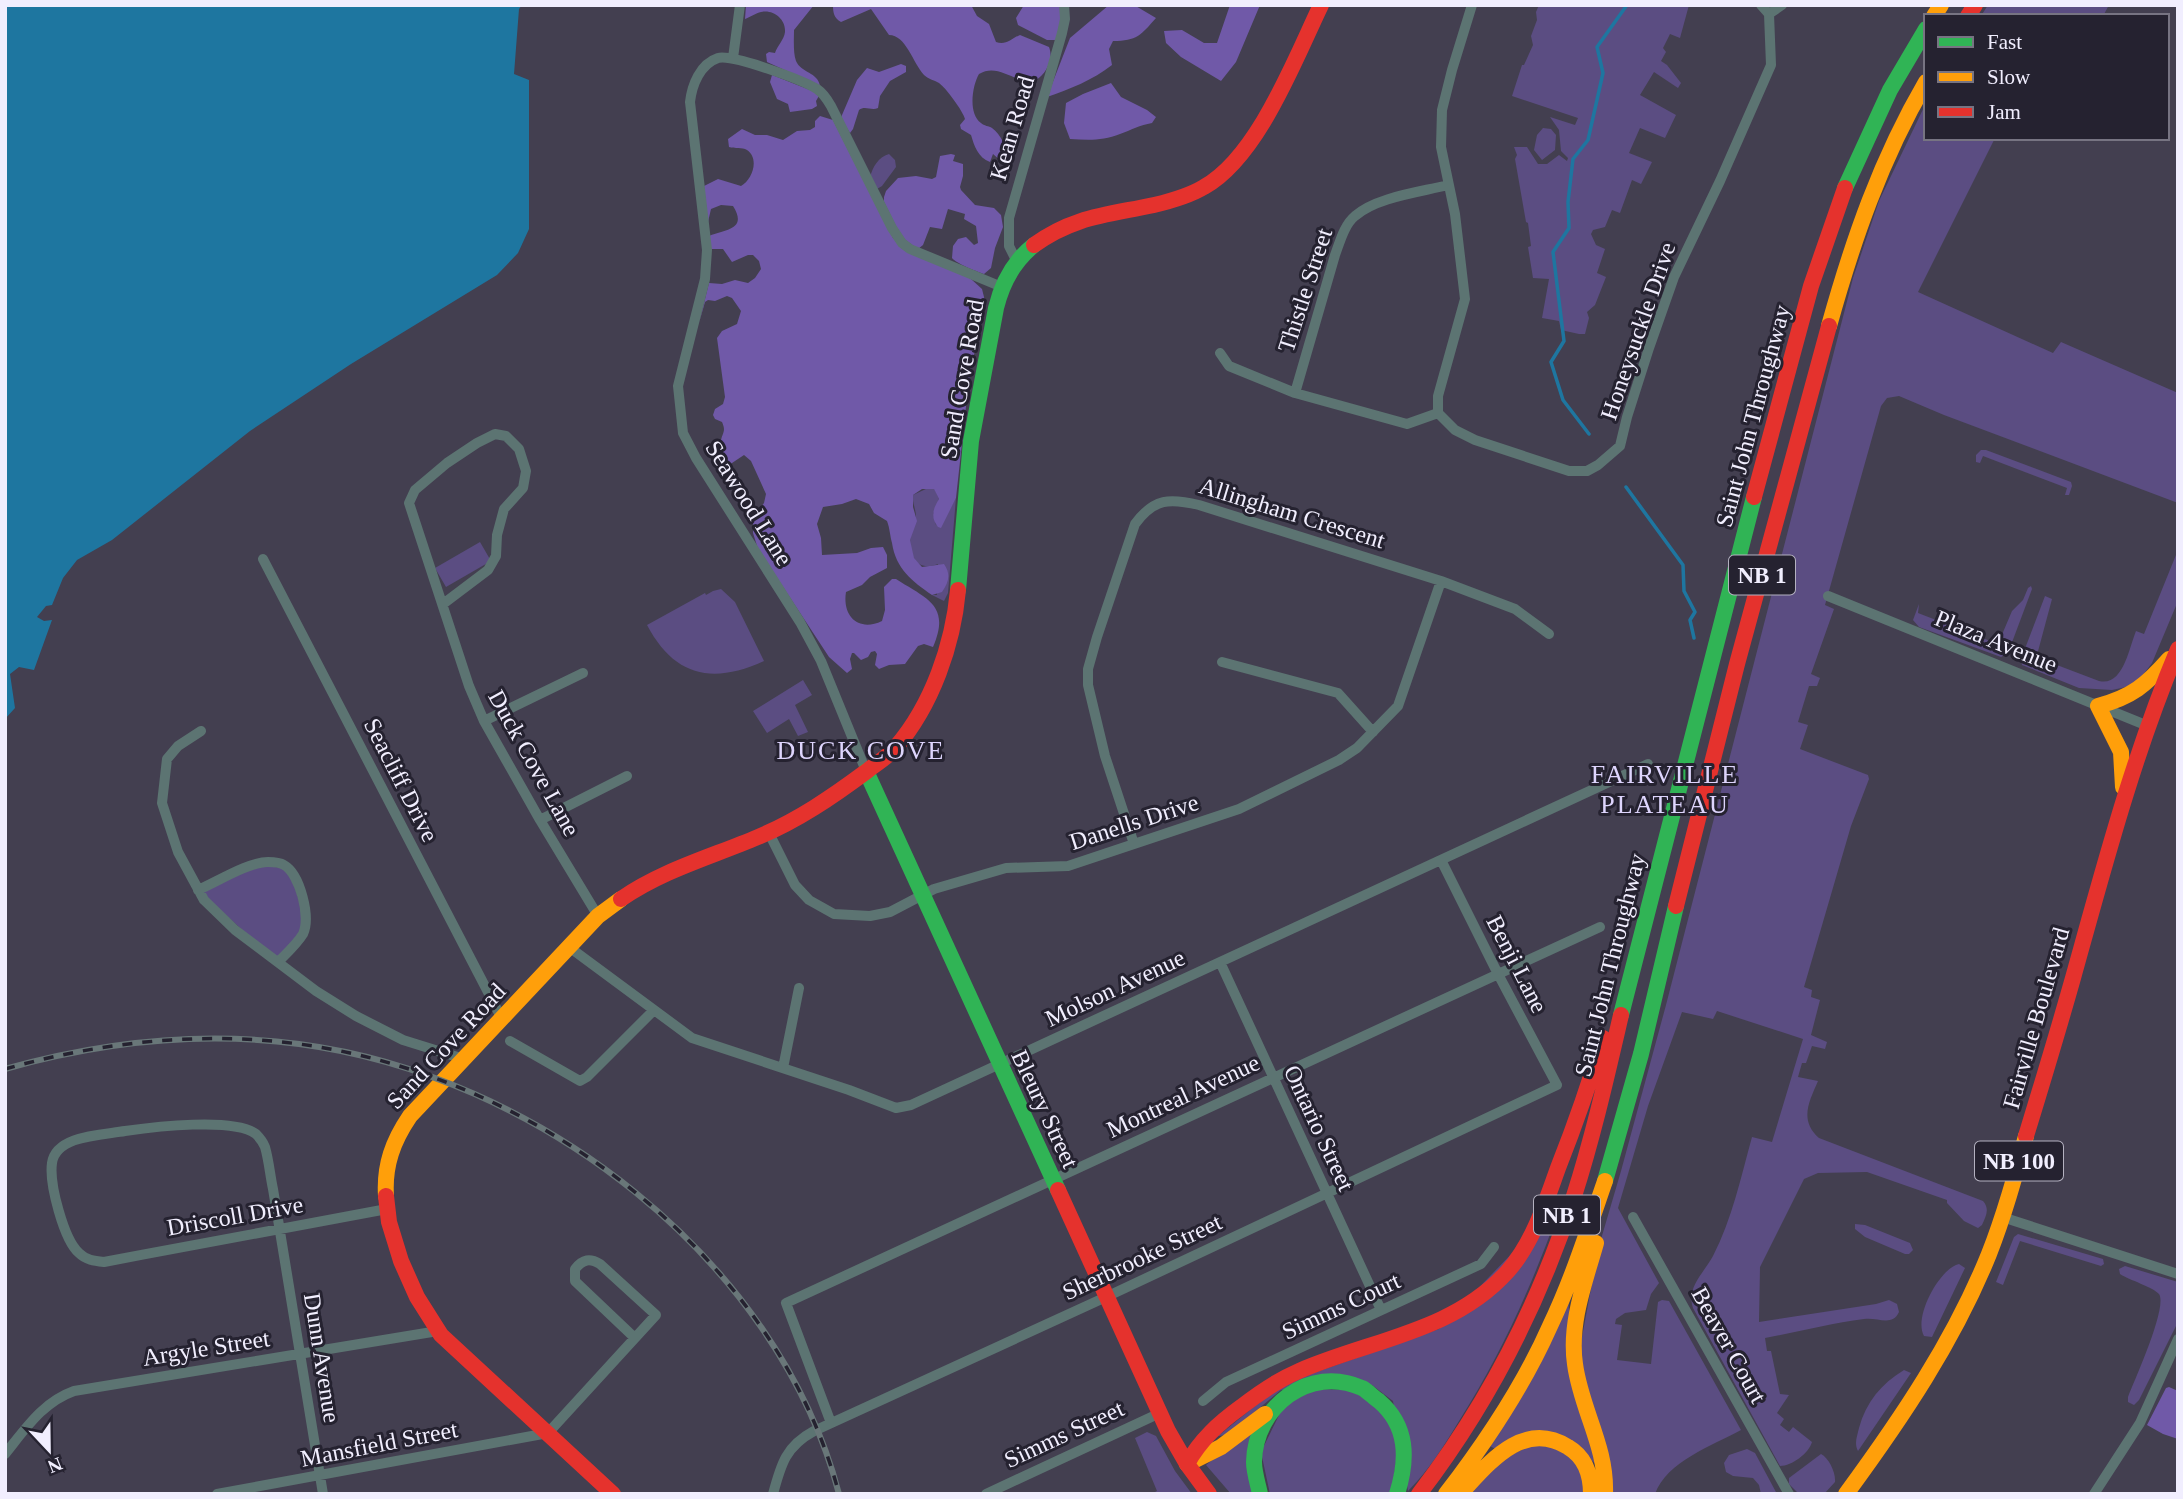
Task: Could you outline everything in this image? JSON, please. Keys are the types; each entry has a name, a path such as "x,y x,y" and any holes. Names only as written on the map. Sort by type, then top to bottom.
{"main road":[{"name":"Sand Cove Road","path":"613,1494 438,1331 408,1279 387,1209 384,1184 393,1143 401,1129 464,1059 598,916 626,895 657,878 769,833 820,806 891,753 917,715 939,670 955,613 974,423 1002,287 1017,262 1043,238 1063,225 1089,216 1177,198 1206,186 1231,166 1265,119 1321,5"},
{"name":"Saint John Throughway","path":"1419,1494 1462,1436 1507,1358 1531,1309 1574,1195 1791,357 1827,233 1869,130 1894,81 1924,32"},
{"name":"Saint John Throughway","path":"1446,1494 1516,1392 1559,1306 1599,1203 1634,1080 1711,764 1847,261 1876,180 1924,86"},
{"path":"2123,797 2121,752 2098,706 2118,701 2142,689 2177,650"},
{"name":"Fairville Boulevard","path":"1846,1494 1899,1420 1936,1362 1969,1300 2002,1217 2061,1022 2123,797 2177,650"},
{"name":"Bleury Street","path":"866,771 1160,1413 1186,1464 1209,1494"},
{"path":"1186,1464 1200,1442 1214,1429 1271,1386 1301,1371 1422,1330 1455,1315 1484,1296 1514,1264 1530,1240 1549,1194 1583,1103 1648,908"},
{"path":"1605,1494 1604,1459 1579,1382 1574,1362 1574,1339 1577,1315 1608,1204 1634,1080"},
{"path":"1186,1464 1221,1447 1297,1388 1320,1381 1349,1382 1373,1393 1397,1420 1403,1436 1406,1458 1405,1473 1397,1494"},
{"path":"1260,1494 1255,1472 1255,1441 1272,1408"},
{"path":"1460,1494 1509,1446 1533,1437 1544,1437 1570,1446 1579,1455 1590,1476 1591,1494"}],"street":[{"path":"740,5 733,58 797,80 823,94 892,228 905,246 1002,287"},
{"name":"Kean Road","path":"1017,262 1009,246 1009,218 1062,33 1064,5"},
{"path":"1220,353 1229,366 1295,393 1407,424 1438,413 1438,396 1465,299 1455,214 1441,147 1442,110 1472,5"},
{"path":"1765,10 1782,5"},
{"name":"Honeysuckle Drive","path":"1438,413 1455,430 1475,440 1569,471 1587,471 1620,446 1646,357 1674,277 1771,65 1765,10"},
{"name":"Seawood Lane","path":"733,58 718,59 702,70 695,81 690,102 707,250 705,279 678,386 683,433 696,458 800,622 821,661 866,771"},
{"name":"Thistle Street","path":"1295,393 1335,255 1343,233 1353,217 1374,204 1448,185"},
{"name":"Duck Cove Lane","path":"443,604 488,570 496,556 496,535 505,509 523,488 526,471 519,449 506,436 495,434 447,463 415,490 409,503 469,686 484,721 598,916"},
{"name":"Allingham Crescent","path":"1133,844 1094,719 1088,669 1135,524 1144,512 1157,504 1179,500 1441,581"},
{"name":"Seacliff Drive","path":"263,559 502,1019"},
{"path":"1441,581 1515,609 1549,634"},
{"name":"Danells Drive","path":"769,833 795,885 809,900 834,914 870,916 890,912 934,890 1006,868 1068,866 1239,809 1339,760 1357,748 1398,706 1441,581"},
{"name":"Plaza Avenue","path":"1828,596 2148,726"},
{"path":"1222,662 1338,694 1373,732"},
{"path":"484,721 583,673"},
{"path":"201,731 178,746 167,759 162,803 178,852 204,900 234,930 316,992 403,1040 464,1059"},
{"name":"Molson Avenue","path":"569,947 692,1038 896,1108 911,1105 1648,765"},
{"path":"540,820 627,776"},
{"name":"Benji Lane","path":"1441,860 1558,1086"},
{"path":"198,890 256,863 276,862 284,865 294,877 305,905 306,916 303,933 278,962"},
{"name":"Montreal Avenue","path":"831,1423 786,1303 1600,927"},
{"name":"Ontario Street","path":"1220,962 1381,1310"},
{"path":"783,1068 799,988"},
{"path":"510,1041 580,1081 653,1011"},
{"name":"Sherbrooke Street","path":"773,1494 788,1452 800,1438 1558,1086"},
{"name":"Dunn Avenue","path":"91,1260 81,1256 68,1236 51,1171 53,1158 58,1150 68,1143 86,1138 153,1127 202,1125 245,1128 257,1135 264,1144 323,1494"},
{"name":"Driscoll Drive","path":"91,1260 104,1262 387,1209"},
{"name":"Beaver Court","path":"1633,1217 1789,1494"},
{"path":"2002,1217 2178,1274"},
{"name":"Simms Court","path":"1203,1401 1226,1382 1481,1264 1494,1247"},
{"path":"548,1433 635,1338 656,1315 600,1264 589,1259 579,1263 575,1269 575,1280 635,1338"},
{"name":"Argyle Street","path":"5,1454 43,1408 62,1395 74,1391 438,1331"},
{"path":"2094,1494 2140,1423 2178,1339"},
{"name":"Simms Street","path":"986,1494 1160,1413"},
{"name":"Mansfield Street","path":"217,1494 548,1433"}],"shaded area":[{"path":"746,5 814,5 794,30 794,50 798,65 816,78 820,86 767,62 766,54 775,53 785,27 781,19 766,11 745,19"},
{"path":"833,5 971,5 977,16 989,24 996,42 1006,42 1020,35 1049,47 1048,66 1036,80 1028,81 993,71 979,74 977,79 972,100 974,113 981,123 998,134 1005,146 1007,158 1001,161 993,154 990,162 982,158 971,135 961,129 960,125 965,119 954,100 939,83 924,75 905,44 889,35 871,9 841,22 834,15"},
{"path":"1024,5 1060,5 1062,15 1056,40 1047,40 1018,25 1016,18"},
{"path":"1109,5 1134,5 1156,18 1138,36 1113,41 1109,49 1112,65 1081,84 1047,97 1070,38"},
{"path":"1230,5 1260,5 1236,62 1221,81 1181,57 1166,43 1164,31 1182,30 1204,43 1217,43"},
{"path":"1539,5 1689,5 1680,38 1670,34 1663,48 1666,52 1661,61 1681,83 1678,88 1654,72 1640,95 1676,115 1665,138 1640,128 1629,153 1652,162 1641,184 1632,180 1620,213 1612,210 1605,227 1593,230 1591,234 1596,245 1605,249 1597,273 1606,277 1595,305 1587,312 1589,318 1585,334 1561,330 1559,321 1542,318 1549,279 1533,278 1528,247 1531,246 1528,223 1515,159 1517,155 1514,147 1527,147 1538,164 1547,164 1559,155 1567,161 1568,158 1561,151 1559,130 1550,117 1575,125 1578,118 1512,96 1522,65 1533,45 1531,36"},
{"path":"1988,5 2109,5 2104,14 1982,14"},
{"path":"901,64 906,66 906,72 890,81 880,96 878,108 859,110 850,133 841,119 857,80 867,68 879,72"},
{"path":"772,75 820,94 816,101 817,106 790,112 788,104 777,99 770,82"},
{"path":"1111,83 1121,97 1156,117 1152,123 1108,138 1070,139 1064,123 1066,103"},
{"path":"1924,107 1924,140 1994,140 1918,292 2053,353 2061,342 2178,393 2178,503 1899,396 1887,398 1881,406 1825,605 1834,609 1811,674 1820,678 1817,686 1809,686 1798,722 1808,725 1800,749 1868,775 1869,779 1851,826 1804,987 1812,990 1811,997 1820,1000 1811,1035 1827,1042 1825,1049 1812,1046 1806,1063 1802,1063 1798,1077 1818,1081 1809,1104 1808,1118 1819,1138 1983,1201 1987,1210 1986,1216 1978,1228 1964,1221 1947,1200 1867,1172 1818,1173 1804,1179 1760,1267 1759,1322 1889,1300 1897,1304 1899,1312 1889,1320 1852,1321 1765,1338 1767,1351 1771,1351 1780,1394 1789,1395 1777,1413 1784,1419 1780,1425 1789,1432 1793,1427 1812,1442 1799,1458 1780,1466 1691,1300 1697,1280 1713,1256 1726,1227 1752,1137 1772,1142 1803,1039 1717,1011 1713,1019 1682,1012 1648,1106 1618,1208 1659,1283 1651,1294 1646,1310 1625,1313 1616,1319 1615,1324 1622,1325 1617,1360 1651,1364 1658,1302 1669,1301 1741,1430 1680,1463 1669,1472 1655,1494 1611,1494 1579,1353 1599,1246 1666,1005 1853,278 1879,201"},
{"path":"820,116 833,120 893,238 971,279 982,289 985,301 969,379 956,498 941,528 933,516 939,499 934,489 922,489 913,495 917,521 910,540 914,558 922,567 944,564 948,578 942,592 932,595 906,574 894,552 887,521 874,513 869,504 856,499 823,507 817,524 822,555 857,553 883,547 887,555 887,568 846,592 847,609 854,620 866,625 882,621 885,610 884,587 892,579 896,579 926,598 937,612 939,621 933,647 924,644 918,646 905,664 879,669 875,665 875,651 861,660 852,653 852,669 847,673 829,657 758,549 753,533 753,518 764,503 766,494 751,461 744,455 723,469 720,467 724,427 713,415 715,409 723,404 725,397 717,338 722,331 737,324 741,311 732,298 727,296 715,301 708,300 699,323 709,283 722,284 735,280 748,283 761,269 759,261 753,255 732,262 723,249 708,249 709,236 733,227 738,220 733,206 721,205 711,209 708,222 704,186 718,179 741,186 748,179 754,164 747,150 729,147 728,139 742,129 755,135 767,135 783,140 797,131 815,127 815,121"},
{"path":"1543,128 1551,129 1556,135 1555,150 1542,160 1534,150 1537,135"},
{"path":"889,154 895,160 896,167 877,189 870,177 871,173 879,160"},
{"path":"955,155 953,161 963,164 961,190 975,205 994,208 1001,215 1003,227 991,268 984,274 952,258 953,246 958,239 966,237 974,245 978,243 976,226 964,219 965,214 948,209 942,229 930,227 923,245 918,249 901,237 884,202 886,191 898,178 916,176 932,179 936,177 940,156"},
{"path":"1981,450 2071,482 2069,495 2065,495 2067,488 1983,456 1980,463 1976,462 1976,455"},
{"path":"934,488 939,499 933,514 936,525 946,516 956,498 948,593 944,601 932,595 937,595 938,564 920,564 914,558 910,547 916,517 913,495"},
{"path":"480,542 491,561 446,587 435,568"},
{"path":"2178,550 2178,601 2152,663 2139,680 2112,690 2079,688 2022,665 2021,659 2045,596 2052,599 2037,655 2099,681 2114,678 2124,665 2136,631 2144,634"},
{"path":"2031,586 2008,653 2001,657 1919,627 1913,620 1919,604 1918,613 1998,644 2012,611 2023,600"},
{"path":"721,589 735,602 764,661 728,673 696,671 669,656 647,625 705,593 706,595"},
{"path":"803,680 812,695 795,705 808,732 798,736 789,719 767,733 753,711"},
{"path":"256,863 290,870 306,925 278,962 198,890"},
{"path":"1546,1218 1555,1221 1524,1299 1500,1349 1442,1449 1408,1491 1393,1401 1372,1385 1281,1390 1227,1435 1218,1436 1282,1384 1439,1329"},
{"path":"1855,1224 1865,1225 1910,1243 1913,1250 1905,1254 1865,1237 1855,1229"},
{"path":"2018,1234 2103,1259 2104,1264 2101,1266 2020,1241 2003,1285 1996,1282 2014,1237"},
{"path":"1959,1264 1965,1268 1932,1337 1924,1336 1922,1317 1930,1294 1944,1274"},
{"path":"2125,1266 2178,1282 2178,1322 2134,1405 2128,1402 2128,1397 2155,1328 2160,1302 2156,1291 2120,1274 2119,1269"},
{"path":"1568,1297 1570,1323 1602,1470 1573,1443 1497,1450 1490,1446"},
{"path":"1904,1370 1911,1373 1858,1451 1856,1443 1859,1428 1870,1402 1888,1381"},
{"path":"2169,1387 2178,1391 2178,1439 2147,1425"},
{"path":"1314,1389 1351,1390 1381,1409 1399,1443 1391,1494 1270,1494 1261,1452 1284,1405"},
{"path":"1251,1429 1255,1494 1231,1494 1206,1465"},
{"path":"1147,1432 1156,1436 1175,1471 1192,1494 1151,1494 1157,1491 1135,1438"},
{"path":"1540,1441 1577,1460 1586,1494 1468,1494 1499,1461"},
{"path":"1747,1449 1755,1453 1777,1494 1761,1494 1759,1485 1753,1478 1733,1476 1726,1472 1724,1463 1729,1455"},
{"path":"1821,1454 1831,1466 1835,1482 1824,1494 1799,1494 1789,1484 1789,1478"}],"water":[{"path":"5,5 522,5 519,9 514,74 529,80 529,229 518,253 497,275 351,364 250,431 112,540 77,560 63,578 52,605 46,606 37,617 44,621 52,620 34,670 19,667 10,674 15,708 5,719"}],"waterway":[{"path":"1589,434 1563,400 1551,362 1564,341 1553,252 1569,228 1568,202 1573,159 1588,140 1603,73 1597,47 1627,5"},
{"path":"1626,487 1683,565 1684,591 1695,612 1690,620 1694,638"}],"railway":[{"path":"5,1069 114,1046 188,1039 262,1040 299,1044 388,1063 475,1094 558,1138 635,1192 703,1256 762,1328 808,1408 839,1494"}],"traffic: fast":[{"path":"1845,188 1890,90 1924,32"},
{"path":"958,590 971,441 996,308 1010,273 1020,258 1034,245"},
{"path":"1621,1015 1754,497"},
{"path":"866,771 1058,1190"},
{"path":"1605,1181 1641,1054 1676,906"},
{"path":"1260,1494 1254,1462 1257,1442 1264,1424 1288,1395 1305,1386 1323,1382 1342,1382 1362,1388 1379,1401 1396,1421 1404,1456 1397,1494"}],"traffic: slow":[{"path":"1935,14 1941,5"},
{"path":"1829,326 1848,262 1882,170 1924,86"},
{"path":"2123,787 2121,752 2098,706 2120,699 2138,689 2169,659"},
{"path":"386,1196 391,1154 410,1116 598,916 621,899"},
{"path":"1846,1494 1906,1408 1960,1318 1994,1240 2026,1136"},
{"path":"1446,1494 1503,1413 1528,1371 1573,1273 1605,1181"},
{"path":"1596,1243 1579,1303 1574,1349 1582,1397 1602,1460 1605,1494"},
{"path":"1187,1464 1221,1447 1265,1414"},
{"path":"1460,1494 1508,1448 1536,1438 1552,1440 1568,1447 1579,1456 1588,1473 1591,1494"}],"traffic: jam":[{"path":"1034,245 1077,222 1186,196 1223,173 1241,154 1273,105 1321,5"},
{"path":"1969,14 1975,5"},
{"path":"1754,497 1811,286 1845,188"},
{"path":"1676,906 1737,664 1829,326"},
{"path":"621,899 670,872 787,824 890,754 920,712 939,673 951,632 958,590"},
{"path":"2026,1136 2120,812 2178,649"},
{"path":"1419,1494 1489,1389 1545,1275 1581,1174 1621,1015"},
{"path":"1187,1464 1198,1447 1218,1426 1276,1383 1326,1360 1436,1322 1485,1292 1507,1272 1524,1249 1543,1209 1603,1038"},
{"path":"1058,1190 1168,1431 1209,1494"},
{"path":"386,1196 389,1222 401,1261 417,1297 441,1335 613,1494"}],"district":[{"name":"DUCK COVE","path":"861,750"},
{"name":"FAIRVILLE PLATEAU","path":"1665,789"}]}
